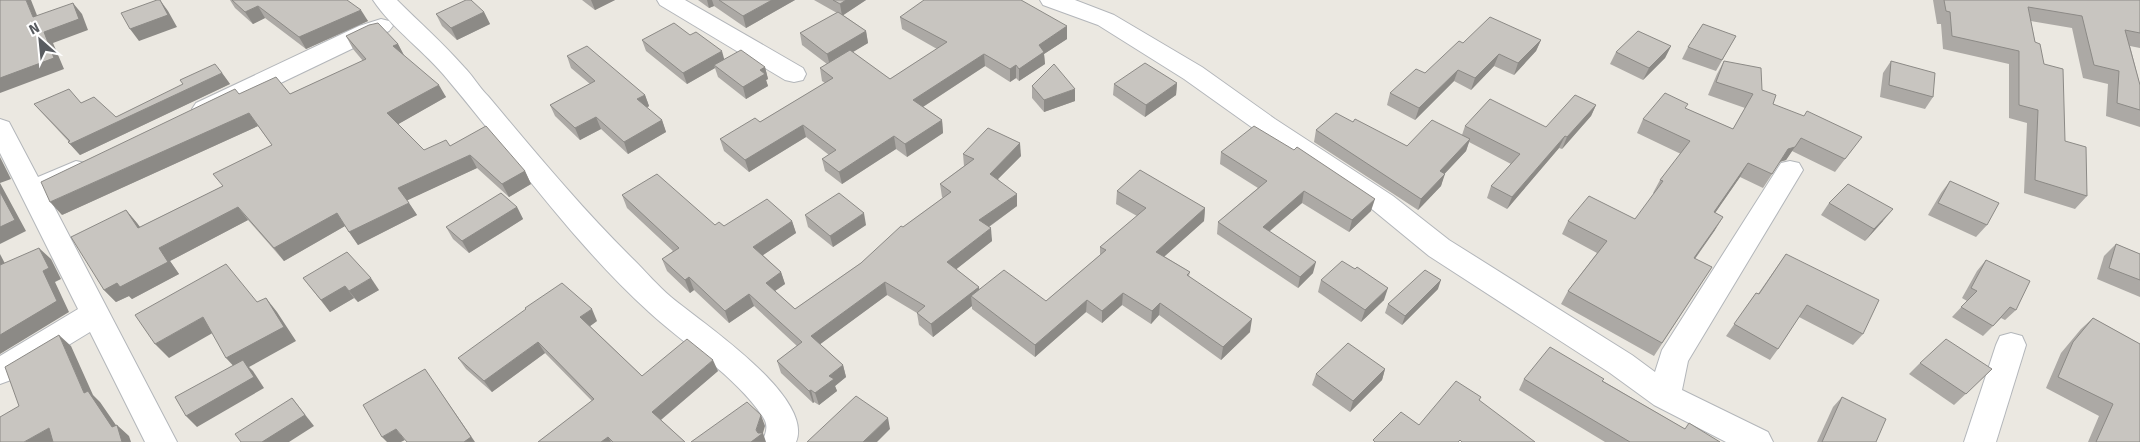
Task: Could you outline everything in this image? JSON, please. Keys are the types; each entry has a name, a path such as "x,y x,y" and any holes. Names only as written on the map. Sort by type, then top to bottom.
{"street":[{"path":"384,0 468,86 477,100 602,246 659,304 736,366 760,389 779,414 783,427 781,439 778,442"},
{"path":"668,0 794,74"},
{"path":"1051,0 1106,20 1193,72 1266,125 1383,203 1439,248 1621,364 1665,396 1757,442"},
{"path":"185,119 367,30 387,24 404,22"},
{"path":"0,128 161,442"},
{"path":"32,191 95,161"},
{"path":"1665,396 1673,359 1790,170"},
{"path":"0,371 95,314"},
{"path":"1980,442 2011,346"}],"building":[{"path":"0,0 26,0 33,17 73,3 79,19 44,32 54,58 0,78"},
{"path":"160,0 168,15 130,29 121,13"},
{"path":"232,0 347,0 361,10 299,37 258,6 245,12"},
{"path":"466,0 471,0 484,12 451,28 436,14"},
{"path":"719,0 772,0 743,16"},
{"path":"833,0 846,0 840,4"},
{"path":"924,0 1021,0 1067,26 1039,45 1044,52 1019,69 1016,65 1010,69 984,54 913,100 942,120 905,144 894,136 839,172 822,159 836,150 803,125 745,160 720,139 755,118 760,122 833,78 820,68 850,50 890,79 947,42 900,17"},
{"path":"1944,0 2140,0 2140,33 2125,30 2140,85 2140,110 2117,103 2119,71 2094,65 2082,16 2028,7 2035,42 2040,44 2044,64 2063,69 2065,141 2086,147 2087,196 2035,180 2038,110 2019,105 2019,51 1952,36 1950,12 1946,11"},
{"path":"838,12 866,31 827,54 800,33"},
{"path":"1490,17 1541,40 1518,63 1499,54 1475,78 1458,70 1419,108 1390,93 1416,69 1425,73 1459,41 1463,43"},
{"path":"378,23 398,44 393,46 439,85 387,113 424,150 446,140 450,146 486,126 525,171 502,184 470,155 398,188 409,203 349,232 337,213 274,248 238,207 159,248 168,262 120,287 117,283 104,290 71,237 126,210 138,228 223,186 213,174 272,145 249,113 50,202 41,182 235,89 239,94 276,77 290,94 366,59 346,36 369,25"},
{"path":"674,23 690,35 696,32 722,51 683,73 642,40"},
{"path":"1703,24 1736,36 1722,60 1688,47"},
{"path":"1638,31 1671,46 1649,68 1616,52"},
{"path":"587,46 645,95 637,99 662,120 624,142 596,117 575,128 550,105 595,81 567,56"},
{"path":"741,50 765,67 760,70 765,74 743,87 714,65"},
{"path":"1724,61 1761,68 1762,90 1776,95 1773,104 1804,116 1807,111 1862,137 1845,159 1801,138 1795,147 1788,149 1772,174 1748,163 1714,212 1723,217 1694,258 1712,267 1662,343 1568,291 1607,241 1568,221 1589,196 1635,219 1663,181 1660,180 1690,141 1643,119 1665,93 1688,104 1685,108 1733,129 1753,94 1716,82"},
{"path":"1891,61 1935,73 1933,97 1889,85"},
{"path":"1145,63 1177,83 1146,105 1114,84"},
{"path":"215,64 222,73 70,144 68,142 70,141 34,104 69,89 81,103 94,97 116,117 183,84 180,80"},
{"path":"1054,64 1075,89 1044,100 1032,86"},
{"path":"1575,95 1596,105 1567,137 1565,136 1512,197 1491,186 1520,154 1465,126 1490,99 1546,127"},
{"path":"1336,113 1353,122 1355,119 1407,146 1432,120 1470,139 1440,171 1445,174 1421,199 1316,130"},
{"path":"1254,126 1294,150 1297,147 1375,199 1352,220 1304,191 1263,227 1316,262 1300,277 1218,222 1267,181 1221,152"},
{"path":"988,128 1020,143 990,174 1017,194 979,220 991,228 947,262 979,287 931,324 917,313 925,306 885,282 811,336 843,365 829,376 834,379 815,393 811,390 809,391 777,361 802,342 749,294 725,311 689,277 685,280 662,259 679,248 622,195 657,174 715,225 719,222 724,226 767,199 792,221 753,247 781,272 766,283 795,309 861,263 901,226 903,227 951,192 940,184 974,159 963,154"},
{"path":"1140,170 1205,208 1156,252 1190,272 1187,275 1252,319 1223,347 1160,303 1152,311 1123,293 1102,311 1087,300 1035,345 971,296 1004,270 1046,301 1106,250 1100,247 1146,208 1117,191"},
{"path":"1950,181 1999,203 1987,225 1938,203"},
{"path":"1848,184 1893,209 1874,229 1829,203"},
{"path":"0,192 15,220 0,227"},
{"path":"501,193 517,207 462,241 446,227"},
{"path":"839,193 864,213 830,236 805,215"},
{"path":"2116,244 2140,254 2140,280 2109,268"},
{"path":"39,248 49,268 43,271 57,301 0,335 0,265"},
{"path":"347,252 371,278 349,291 345,286 321,300 303,278"},
{"path":"1786,254 1879,300 1863,334 1807,305 1778,349 1734,324 1756,293 1759,294"},
{"path":"1986,260 2030,281 2016,310 2010,307 1993,326 1961,307 1977,291 1971,288"},
{"path":"1342,261 1355,269 1357,267 1388,288 1365,310 1321,280"},
{"path":"226,264 257,302 266,298 284,327 226,358 203,317 155,344 135,315"},
{"path":"1425,270 1441,280 1405,316 1388,304"},
{"path":"562,283 592,309 580,317 642,376 687,339 713,360 652,412 685,442 613,442 608,437 601,442 538,442 594,399 538,342 484,381 458,358"},
{"path":"2093,318 2140,344 2140,442 2096,442 2113,404 2058,377 2073,342"},
{"path":"59,335 84,393 88,391 112,427 117,425 122,442 53,442 49,428 24,442 0,442 0,417 19,406 5,367"},
{"path":"1946,339 1992,369 1966,394 1920,363"},
{"path":"1348,343 1385,369 1353,401 1316,374"},
{"path":"1550,347 1604,379 1602,381 1685,429 1689,423 1720,442 1630,442 1524,379"},
{"path":"243,360 254,377 186,416 175,397"},
{"path":"425,369 471,437 464,442 407,442 396,429 382,437 363,405"},
{"path":"1456,381 1481,397 1479,400 1535,442 1462,442 1460,440 1458,442 1375,442 1373,440 1401,412 1419,425"},
{"path":"856,396 888,418 863,442 807,442"},
{"path":"1842,397 1886,419 1876,442 1822,442"},
{"path":"292,398 305,415 262,442 241,442 235,434"},
{"path":"747,402 761,415 756,430 758,433 763,433 751,442 691,442"}]}
